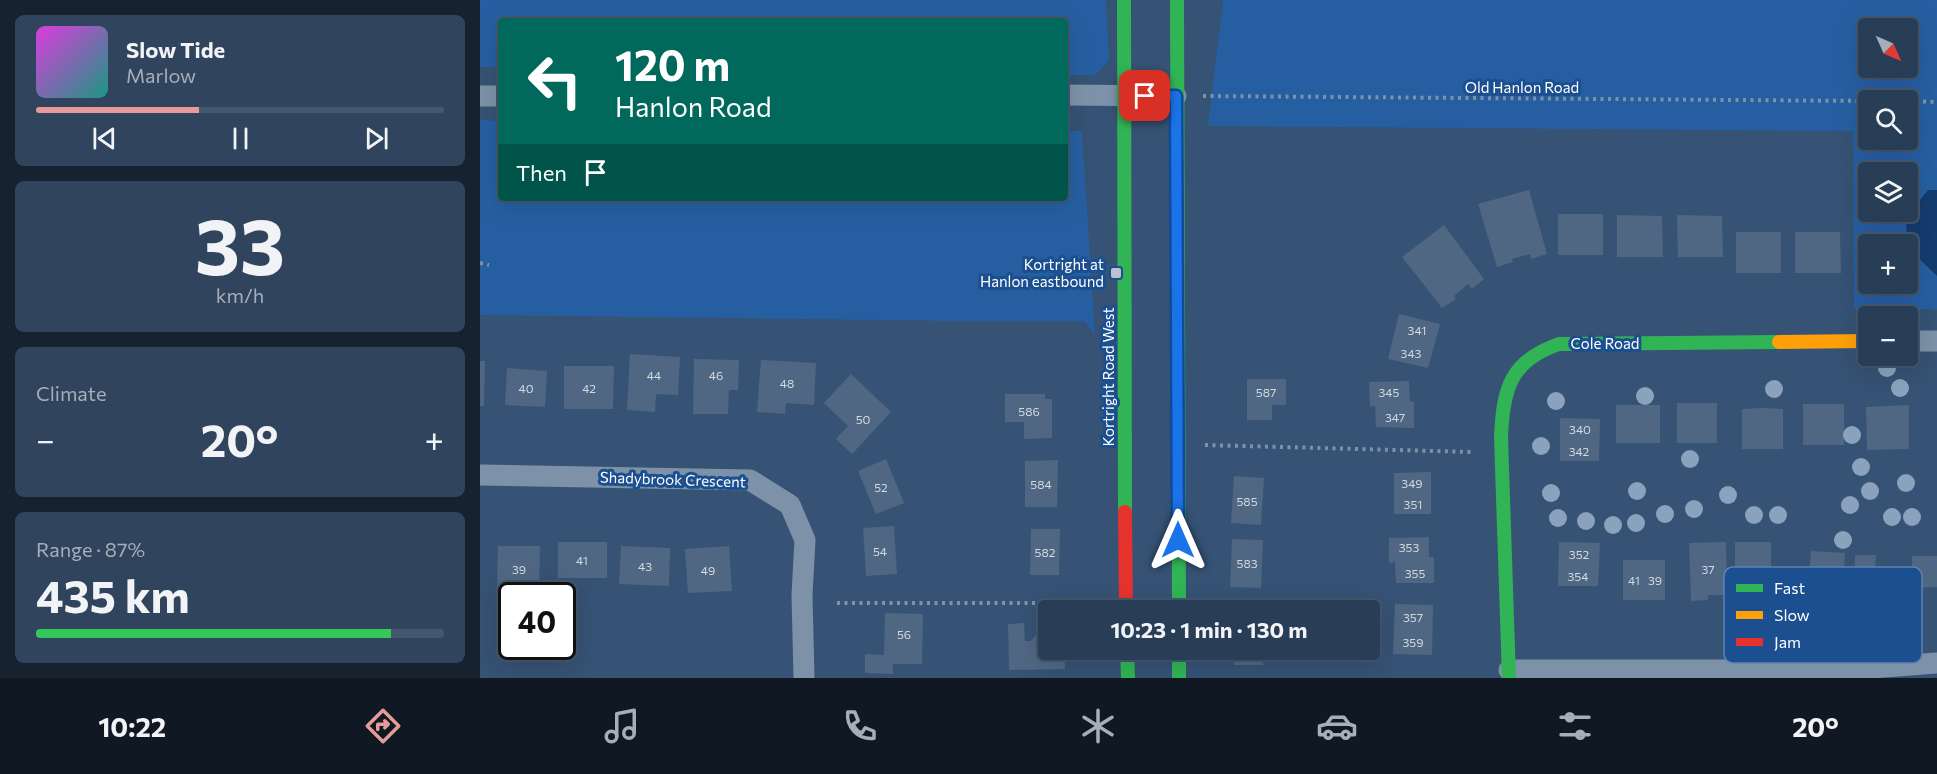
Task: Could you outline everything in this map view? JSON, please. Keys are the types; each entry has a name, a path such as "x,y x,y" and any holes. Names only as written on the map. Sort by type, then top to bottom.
{"street":[{"name":"Kortright Road West","path":"1124,0 1126,600"},
{"path":"1177,0 1179,600"},
{"path":"1068,95 1176,96"},
{"path":"480,96 498,96"},
{"name":"Cole Road","path":"1509,674 1501,447 1504,401 1512,378 1524,363 1541,350 1559,344 1858,341"},
{"path":"1918,341 1937,341"},
{"name":"Shadybrook Crescent","path":"480,475 750,480 790,505 805,540 802,595 804,678"},
{"path":"1127,660 1128,678"},
{"path":"1179,660 1179,678"},
{"path":"1509,674 1820,670 1937,663"}],"path":[{"name":"Old Hanlon Road","path":"1176,96 1858,101"},
{"path":"1918,101 1937,102"},
{"path":"480,263 489,265"},
{"path":"1204,445 1473,452"},
{"path":"837,603 1038,603"}],"shaded area":[{"path":"480,0 1106,0 1109,60 1095,75 1068,75 1068,18 498,18 498,67 480,67"},
{"path":"1223,0 1937,0 1937,309 1918,309 1918,306 1858,306 1858,309 1854,309 1853,131 1208,126"},
{"path":"480,120 498,121 498,201 1068,201 1068,131 1082,131 1095,335 1084,321 480,315"},
{"path":"1928,190 1937,190 1937,276 1918,258 1918,234 1907,234 1906,222 1918,222 1918,202"}],"building":[{"path":"1529,190 1547,254 1531,259 1530,254 1512,259 1513,262 1497,267 1478,204"},
{"path":"1558,214 1603,214 1603,255 1558,255"},
{"path":"1617,215 1662,216 1663,257 1617,257"},
{"path":"1677,215 1722,216 1723,257 1678,257"},
{"path":"1444,225 1484,279 1472,289 1468,284 1454,296 1456,299 1442,308 1402,257"},
{"path":"1736,232 1781,232 1781,273 1736,273"},
{"path":"1795,232 1840,232 1841,273 1795,273"},
{"path":"1399,314 1440,324 1428,368 1388,359"},
{"path":"630,354 680,357 678,395 656,394 655,412 627,410"},
{"path":"694,359 739,360 738,390 729,390 728,414 693,414"},
{"path":"761,360 816,363 814,405 786,403 785,414 757,412"},
{"path":"480,361 485,361 484,406 480,406"},
{"path":"564,366 614,366 613,409 564,409"},
{"path":"507,368 547,371 545,407 505,405"},
{"path":"851,374 891,412 852,454 836,439 848,426 824,403"},
{"path":"1247,379 1286,379 1286,405 1272,405 1272,420 1247,420"},
{"path":"1409,381 1410,401 1414,402 1414,428 1376,427 1375,406 1370,407 1369,382"},
{"path":"1005,394 1045,394 1045,399 1052,399 1052,438 1024,439 1024,422 1005,422"},
{"path":"1677,403 1717,403 1717,443 1677,443"},
{"path":"1803,404 1844,404 1844,445 1803,445"},
{"path":"1616,405 1660,405 1660,443 1616,443"},
{"path":"1909,405 1909,449 1867,450 1866,407"},
{"path":"1742,409 1783,409 1783,449 1742,449"},
{"path":"1560,418 1600,419 1599,461 1560,461"},
{"path":"886,459 904,503 876,514 858,471"},
{"path":"1058,460 1057,507 1025,507 1025,461"},
{"path":"1431,472 1431,514 1394,514 1394,473"},
{"path":"1234,476 1264,478 1261,525 1231,523"},
{"path":"894,526 897,574 866,576 863,528"},
{"path":"1031,529 1060,529 1059,575 1030,575"},
{"path":"1429,537 1429,557 1434,557 1434,583 1396,583 1395,562 1389,563 1389,538"},
{"path":"1232,539 1263,540 1261,588 1230,587"},
{"path":"558,542 607,542 607,578 558,578"},
{"path":"1559,542 1600,543 1598,586 1558,586"},
{"path":"1726,542 1724,595 1708,595 1708,600 1691,601 1689,543"},
{"path":"1735,542 1771,542 1771,567 1735,567"},
{"path":"498,546 540,546 539,582 498,582 497,591"},
{"path":"621,546 670,548 669,586 619,584"},
{"path":"729,546 732,591 688,593 685,549"},
{"path":"1811,551 1845,553 1844,567 1810,567"},
{"path":"1855,555 1876,555 1875,567 1855,567"},
{"path":"1912,556 1937,556 1937,587 1922,588 1922,567 1912,567"},
{"path":"1623,560 1665,560 1665,600 1623,600"},
{"path":"1395,604 1433,605 1432,655 1393,654"},
{"path":"885,613 923,614 922,664 893,664 893,674 865,673 865,654 884,655"},
{"path":"1024,623 1025,641 1031,641 1038,632 1038,660 1065,660 1065,669 1009,670 1008,624"},
{"path":"1234,660 1263,660 1263,665 1234,665"}],"traffic: fast":[{"path":"1124,0 1125,512"},
{"path":"1177,0 1179,600"},
{"path":"1509,678 1501,437 1507,391 1520,368 1530,359 1559,344 1779,342"},
{"path":"1127,660 1128,678"},
{"path":"1179,660 1179,678"}],"traffic: slow":[{"path":"1779,342 1858,341"}],"traffic: jam":[{"path":"1125,512 1126,600"}],"place":[{"name":"Kortright at Hanlon eastbound","path":"1116,273"}],"route":[{"path":"1145,96 1176,96 1178,540"}]}
